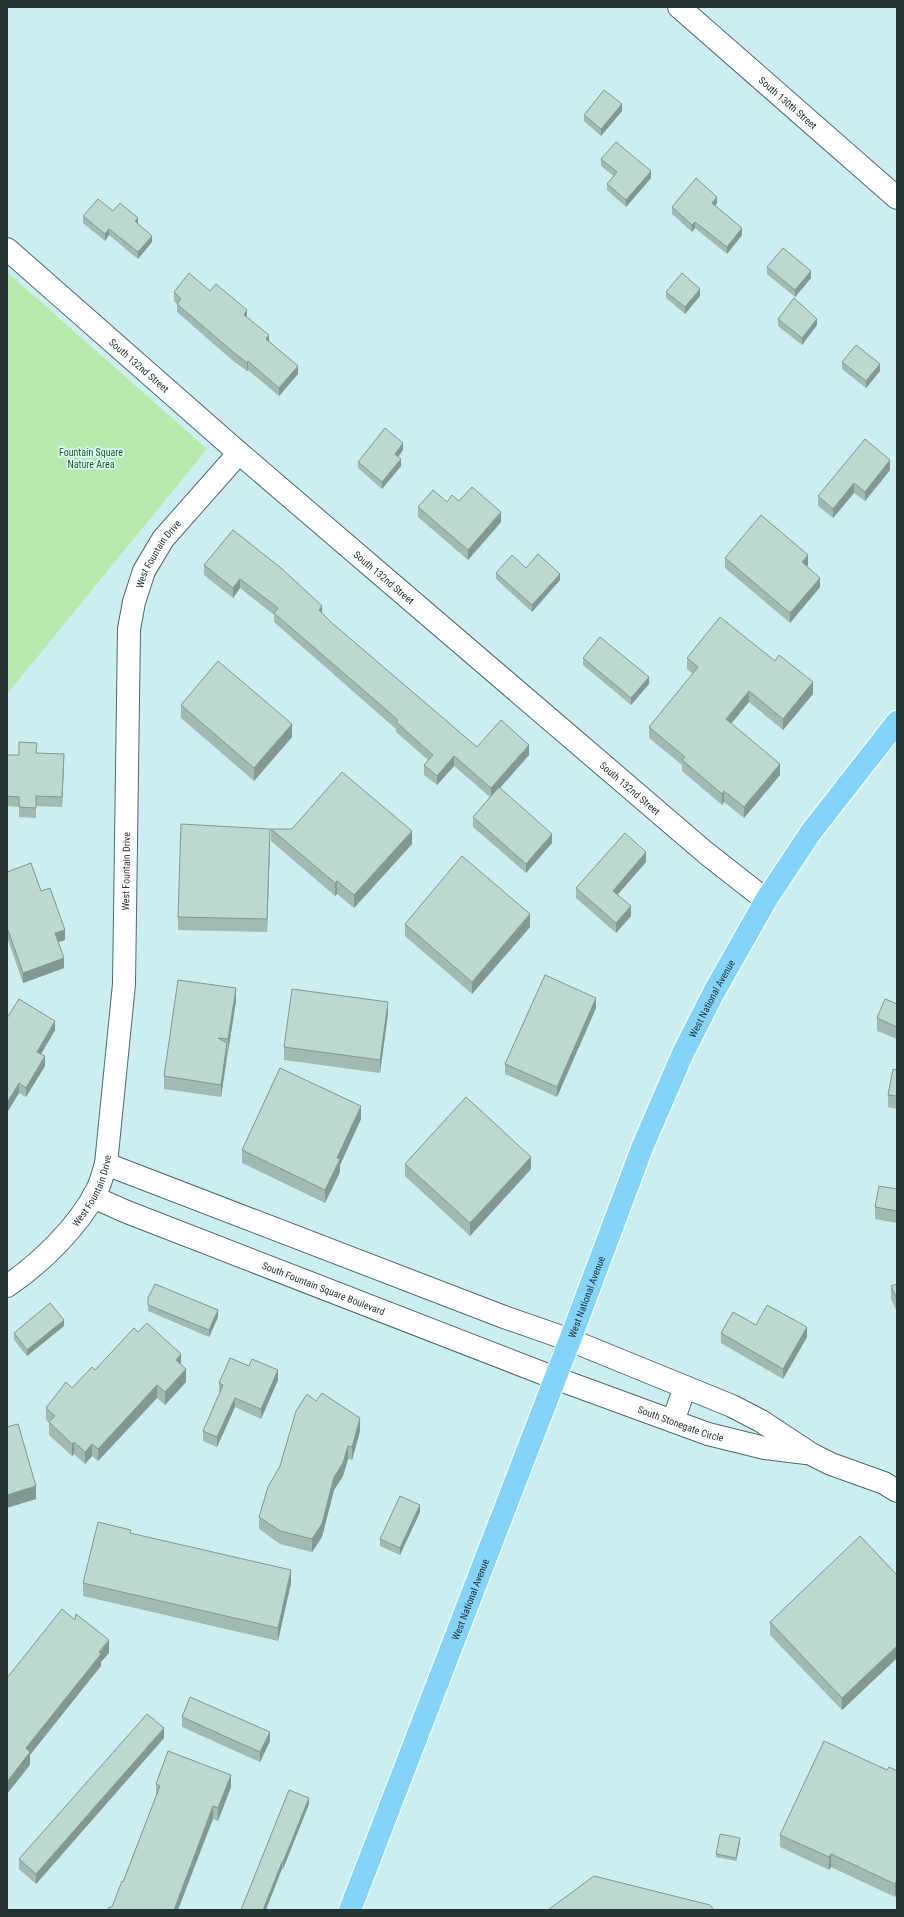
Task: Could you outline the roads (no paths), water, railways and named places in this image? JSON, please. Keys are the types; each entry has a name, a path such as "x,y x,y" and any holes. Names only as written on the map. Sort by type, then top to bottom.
{"main road":[{"name":"West National Avenue","path":"350,1910 570,1340 642,1148 683,1053 714,992 766,900 811,832 897,722"}],"street":[{"name":"South 130th Street","path":"679,7 897,198"},
{"name":"South 132nd Street","path":"7,249 239,453 706,854 766,900"},
{"name":"West Fountain Drive","path":"7,1286 18,1279 49,1252 76,1221 93,1197 106,1164 124,984 128,629 134,602 144,571 163,539 239,453"},
{"path":"106,1164 504,1317 570,1340"},
{"name":"South Fountain Square Boulevard","path":"93,1197 127,1212 555,1378"},
{"name":"South Stonegate Circle","path":"570,1340 732,1406 762,1421 811,1454 831,1464 884,1483 897,1491"},
{"name":"South Stonegate Circle","path":"555,1378 708,1434 766,1448 811,1454"},
{"path":"673,1421 685,1387"}],"park label":[{"name":"Fountain Square Nature Area","path":"91,458"}]}
